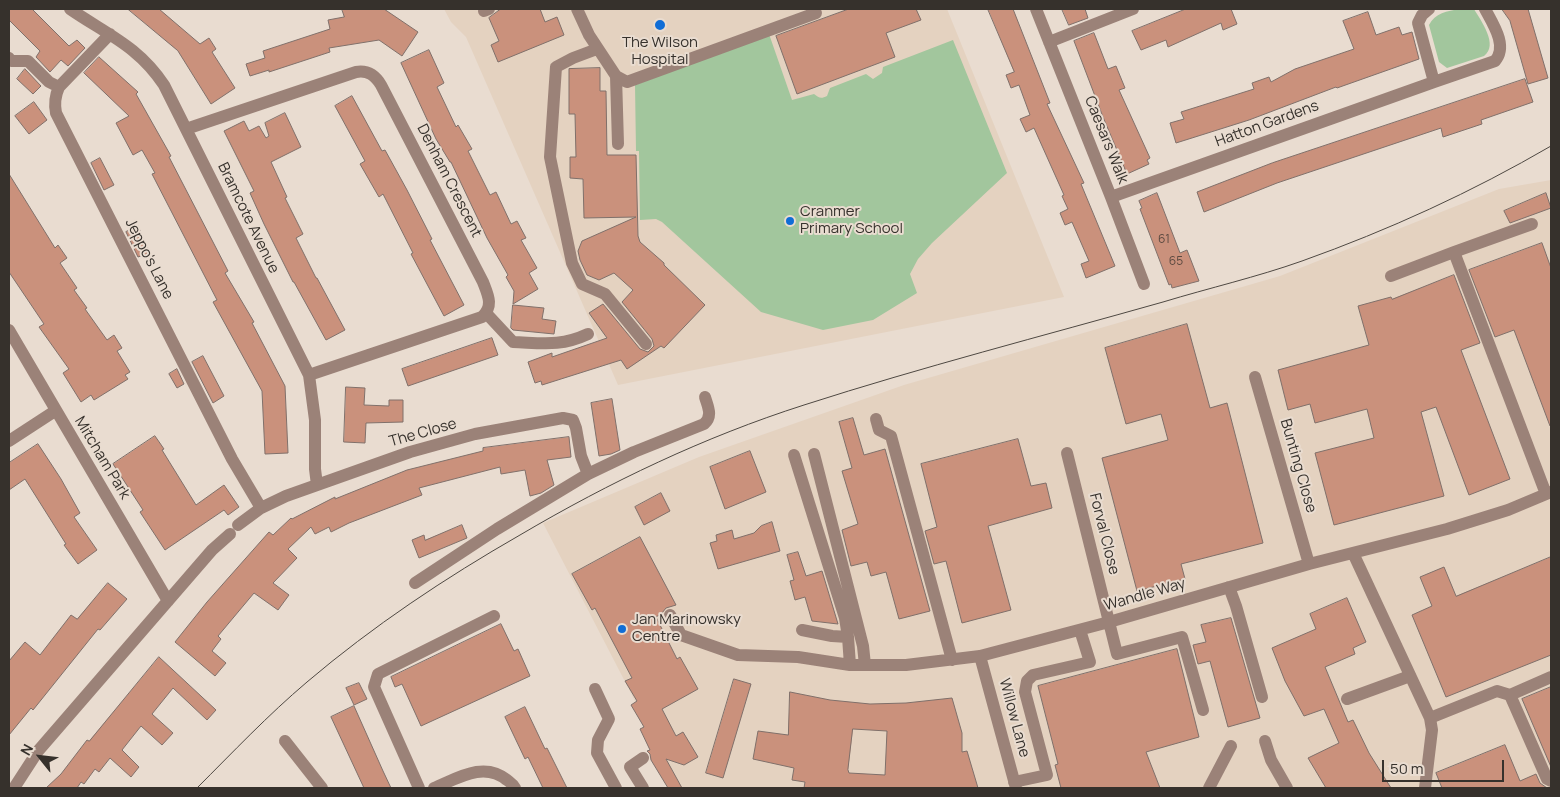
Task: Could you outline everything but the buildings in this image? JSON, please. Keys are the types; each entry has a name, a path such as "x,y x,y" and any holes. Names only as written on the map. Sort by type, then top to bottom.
{"street":[{"name":"Bramcote Avenue","path":"70,9 135,51 151,67 164,85 309,376 315,420 316,485"},
{"path":"577,9 597,49 616,76 627,82 816,13"},
{"name":"Caesars Walk","path":"1036,9 1144,284"},
{"path":"1049,42 1133,9"},
{"path":"1429,9 1422,15 1418,23 1434,82"},
{"name":"Hatton Gardens","path":"1111,197 1495,61 1500,55 1501,44 1485,9"},
{"path":"9,58 11,61 28,61 48,82 59,87 110,34"},
{"path":"597,49 556,67 550,157 572,263 582,284 605,294 646,344"},
{"name":"Denham Crescent","path":"186,129 356,72 363,71 373,75 381,85 483,282 489,298 489,307 486,313"},
{"path":"616,76 618,144"},
{"name":"Jeppo's Lane","path":"59,87 54,104 56,113 232,460 260,508"},
{"path":"1391,276 1532,224"},
{"path":"1454,252 1548,493"},
{"path":"309,376 477,320 486,313 513,342 558,344 588,334"},
{"name":"Mitcham Park","path":"9,330 168,601"},
{"name":"Bunting Close","path":"1254,377 1310,564"},
{"path":"415,583 497,529 588,474 634,452 704,424 709,420 710,414 706,397"},
{"path":"9,441 55,411"},
{"name":"The Close","path":"168,601 212,550 260,508 316,485 410,452 475,434 563,418 573,420 581,456 588,474"},
{"path":"876,419 879,430 891,436 952,660"},
{"name":"Forval Close","path":"1067,453 1118,654 1182,637 1203,710"},
{"path":"814,454 863,646 865,665"},
{"path":"794,455 845,618 850,665"},
{"name":"Wandle Way","path":"670,615 681,635 738,655 798,657 850,665 906,665 952,660 980,656 1080,630 1310,564 1447,529 1508,510 1548,493"},
{"path":"1353,553 1430,718 1432,730 1426,788"},
{"path":"1229,587 1262,697"},
{"path":"14,788 38,751 168,601"},
{"path":"419,788 374,687 378,674 494,616"},
{"path":"802,630 848,637"},
{"path":"1015,785 1047,775 1025,692 1027,681 1033,675 1090,662 1080,630"},
{"name":"Willow Lane","path":"980,656 1015,785"},
{"path":"1347,699 1410,676"},
{"path":"1430,718 1497,691 1510,695 1551,677"},
{"path":"594,689 609,719 598,740 597,753 616,788"},
{"path":"1510,695 1548,779 1551,781"},
{"path":"285,741 322,788"},
{"path":"1265,741 1271,760 1287,788"},
{"path":"1209,788 1231,746"},
{"path":"643,758 630,767 643,788"},
{"path":"434,788 472,773 487,770 499,774 516,788"}],"shaded area":[{"name":"Cranmer Primary School","path":"444,9 947,9 1064,297 618,385 466,37 451,22"},
{"path":"1551,180 1551,788 680,788 543,523 699,457 904,385 1280,276 1499,189"}],"green space":[{"path":"1460,9 1474,9 1484,26 1490,46 1484,56 1447,68 1439,62 1429,25 1438,15"},
{"path":"769,34 792,100 814,94 820,98 825,97 830,88 866,74 873,79 882,73 883,67 953,40 1007,173 932,243 918,259 910,274 917,293 873,320 823,330 761,312 662,222 656,219 640,220 639,151 636,151 635,85"}],"tram line":[{"path":"197,788 293,695 332,661 384,622 464,568 520,535 588,497 658,462 730,431 848,391 1302,261 1430,209 1491,179 1551,146"}],"place":[{"name":"The Wilson Hospital","path":"660,25"},
{"name":"Cranmer Primary School","path":"790,221"},
{"name":"Jan Marinowsky Centre","path":"622,629"}]}
